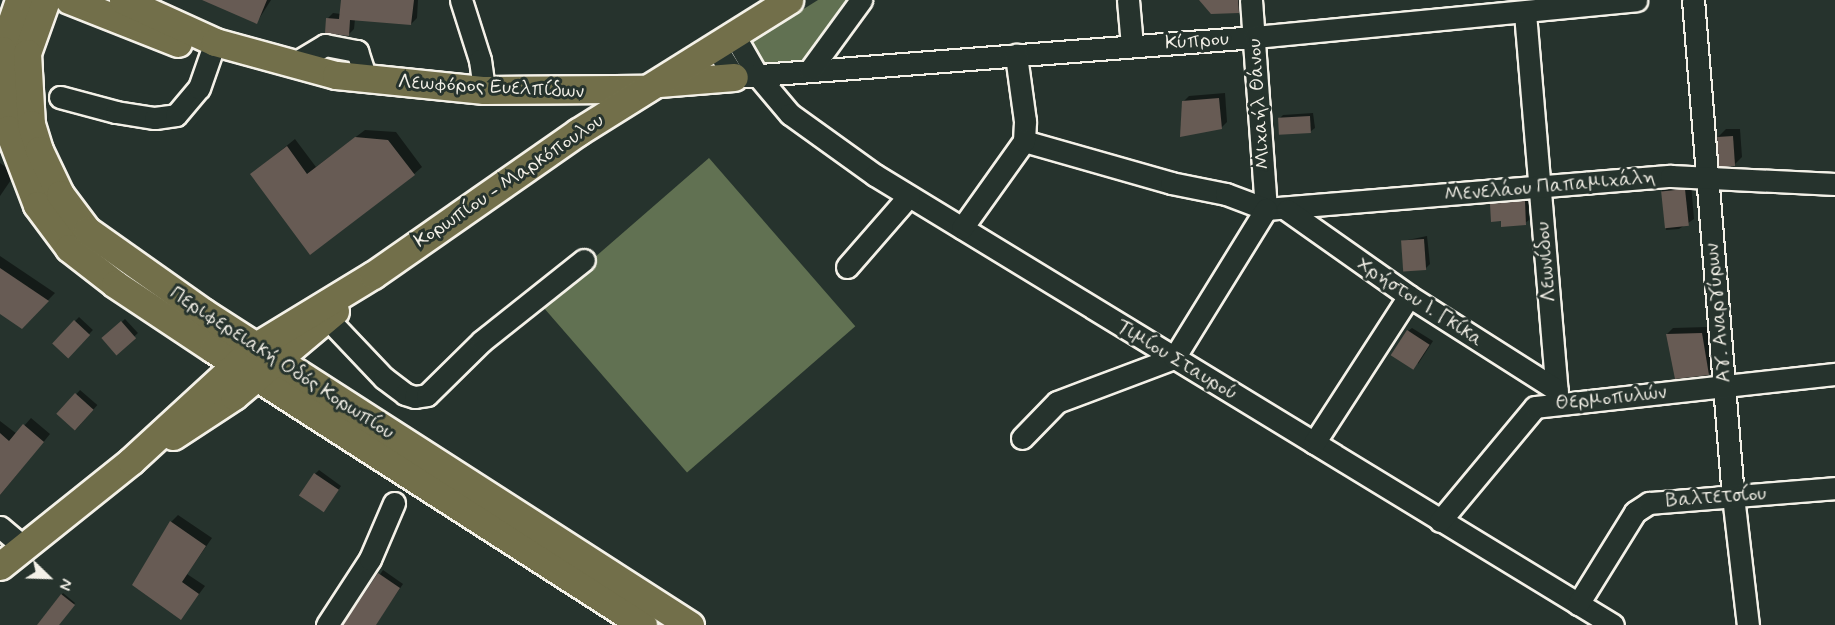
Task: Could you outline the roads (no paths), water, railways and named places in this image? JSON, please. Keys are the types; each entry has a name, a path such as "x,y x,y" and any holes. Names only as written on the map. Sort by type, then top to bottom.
{"main road":[{"name":"Περιφερειακή Οδός Κορωπίου","path":"46,0 27,53 27,100 39,150 72,211 105,246 267,354 690,625"},
{"name":"Λεωφόρος Ευελπίδων","path":"69,0 115,9 214,49 292,76 336,75 484,90 651,86 746,76"},
{"name":"Κορωπίου - Μαρκόπουλου","path":"0,566 131,461 186,429 246,370 373,275 578,132 724,40 758,8 789,0"},
{"name":"Περιφερειακή Οδός Κορωπίου","path":"12,7 2,50 2,102 24,180 37,205 69,248 115,284 643,625"},
{"path":"27,53 59,21 115,9"},
{"name":"Λεωφόρος Ευελπίδων","path":"214,49 296,63 336,75"},
{"name":"Κορωπίου - Μαρκόπουλου","path":"267,354 327,318 373,275"}],"street":[{"path":"461,0 480,60 484,90"},
{"path":"810,70 861,0"},
{"path":"1128,0 1132,46"},
{"name":"Μιχαήλ Θάνου","path":"1251,0 1276,210"},
{"path":"1466,0 1480,17"},
{"name":"Κύπρου","path":"746,76 1255,37 1525,13 1636,0"},
{"name":"Αγ. Αναργύρων","path":"1693,0 1733,496 1748,625"},
{"name":"Λεωνίδου","path":"1525,13 1558,397"},
{"name":"Τιμίου Σταυρού","path":"724,40 746,76 790,114 909,196 1613,625"},
{"path":"296,63 325,45 357,51 366,79"},
{"path":"60,97 117,112 155,118 176,115 199,88 214,49"},
{"path":"962,228 1023,141 1025,121 1016,55"},
{"path":"1022,438 1057,402 1174,358 1276,210 1226,194 1171,183 1023,141"},
{"name":"Μενελάου Παπαμιχάλη","path":"1276,210 1539,186 1707,176 1835,184"},
{"path":"847,267 909,196"},
{"name":"Χρήστου Ι. Γκίκα","path":"1276,210 1409,296 1558,397"},
{"path":"327,318 384,378 405,394 416,397 427,395 482,341 584,260"},
{"path":"1314,443 1409,296"},
{"name":"Θερμοπυλών","path":"1440,521 1528,411 1558,397 1724,386 1835,374"},
{"name":"Βαλτετσίου","path":"1578,604 1635,512 1650,502 1835,488"},
{"path":"327,625 370,559 394,503"},
{"path":"0,527 24,547"}]}
